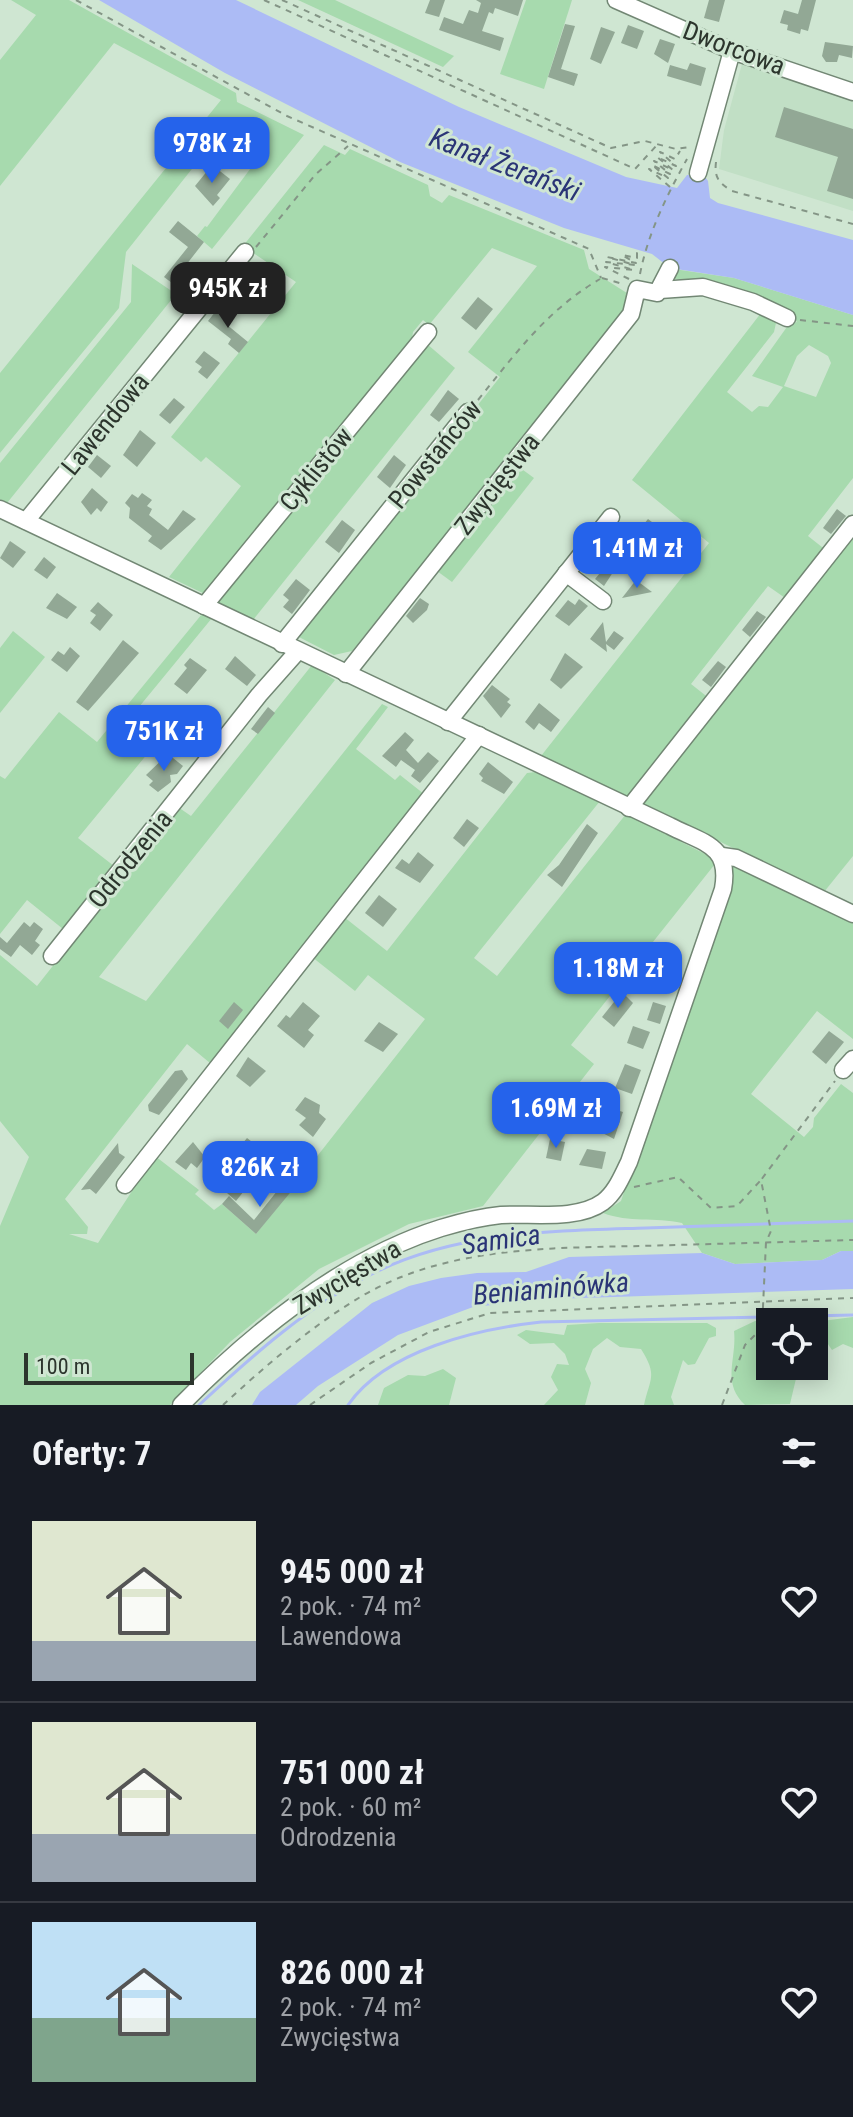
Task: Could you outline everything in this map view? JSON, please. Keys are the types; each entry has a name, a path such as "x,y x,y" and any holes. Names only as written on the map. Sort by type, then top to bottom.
{"street":[{"name":"Dworcowa","path":"616,0 732,51 853,92"},
{"path":"691,168 732,51"},
{"name":"Lawendowa","path":"26,521 245,252"},
{"path":"660,290 670,268"},
{"path":"638,283 654,294 689,285 716,290 787,318"},
{"name":"Zwycięstwa","path":"346,674 631,314 638,283"},
{"name":"Cyklistów","path":"204,606 428,332"},
{"name":"Powstańców","path":"290,647 468,412"},
{"path":"0,509 479,735 711,847 722,856 736,858 853,914"},
{"path":"448,722 611,517"},
{"path":"629,808 853,524"},
{"path":"566,573 603,601"},
{"name":"Odrodzenia","path":"52,956 259,695 290,647"},
{"path":"125,1185 479,735"},
{"path":"619,1185 723,889 725,875 722,856"},
{"name":"Zwycięstwa","path":"181,1405 260,1333 366,1260 418,1236 474,1218 589,1208 604,1201 619,1185"}],"path":[{"path":"76,0 214,78 349,145 589,249 601,278 638,283 644,253 671,186 691,168"},
{"path":"264,0 635,169 658,144"},
{"path":"282,0 611,148 645,141 681,149 694,146"},
{"path":"245,252 266,238 315,175 349,145"},
{"path":"671,186 649,169 668,178 652,165 670,174 654,161 673,170 657,157 676,166 660,152 675,159 681,149"},
{"path":"717,159 715,173 720,183 732,191 853,224"},
{"path":"620,273 604,270 605,267 634,270 606,262 635,265 607,257 636,263 622,255 637,258 637,253 644,253"},
{"name":"Powstańców","path":"468,412 535,328 564,302 601,278"},
{"path":"787,318 853,326"},
{"path":"619,1185 635,1187 678,1177 711,1208 737,1206 761,1180 848,1064"},
{"path":"722,1405 745,1345 762,1328 764,1263 771,1229 761,1180"},
{"path":"223,1405 363,1295 439,1265 483,1254 561,1247 853,1240"},
{"path":"310,1405 371,1363 429,1332 490,1313 853,1298"}],"shaded area":[{"path":"742,64 853,100 853,211 719,169 724,130"}],"green space":[{"path":"11,0 69,0 236,93 237,102 304,135 212,249 197,236 262,153 226,126 126,252 119,308 0,453 0,373 221,100 114,43 0,186 0,60 36,15"},
{"path":"298,0 335,0 454,56 443,67"},
{"path":"526,0 572,0 544,89 500,74"},
{"path":"324,145 345,155 350,149 428,185 430,196 442,203 449,195 584,250 589,269 630,295 627,309 352,651 334,655 295,635 500,377 468,352 537,266 492,248 429,325 423,320 413,332 412,338 207,595 169,577 241,486 206,457 201,462 171,437 296,282 243,246"},
{"path":"132,264 176,294 7,503 0,500 0,463 131,302"},
{"path":"674,269 734,278 853,315 853,478 808,536 827,551 788,600 768,586 691,684 710,699 630,798 541,756 709,543 632,480 761,313 776,323 774,332 727,392 752,412 759,406 768,407 783,387 752,376 789,324 797,322 790,313 716,286 671,278","holes":["809,345 828,356 831,363 816,397 784,386 797,356"]},
{"path":"427,344 455,368 253,620 215,601"},
{"path":"519,467 534,478 452,582 437,571"},
{"path":"853,530 853,856 824,892 638,802"},
{"path":"202,614 212,618 125,724 153,747 78,838 114,866 63,929 27,900 0,934 0,776 5,779 59,712 97,742"},
{"path":"13,631 45,657 0,713 0,648"},
{"path":"312,665 335,680 99,977 146,1001 382,704 388,707 356,749 395,780 400,775 424,794 210,1063 187,1044 65,1199 88,1227 87,1234 69,1234 98,1243 155,1156 199,1190 195,1194 214,1210 222,1204 256,1234 425,1019 368,975 355,991 312,957 344,917 387,951 527,773 536,772 600,801 474,958 497,976 626,814 713,858 715,864 571,1045 594,1064 483,1206 409,1224 319,1269 230,1342 170,1405 0,1405 0,1226 29,1157 0,1121 0,955 37,986 178,807 191,816"},
{"path":"733,864 853,921 853,1039 817,1011 751,1094 804,1137 813,1127 814,1118 841,1084 853,1093 853,1251 841,1251 822,1260 735,1264 702,1253 682,1223 623,1218 603,1213 621,1201"},
{"path":"853,1317 853,1348 843,1344 832,1350 828,1344 828,1320"},
{"path":"755,1321 756,1380 796,1380 790,1404 745,1405 734,1388 734,1331"},
{"path":"707,1323 716,1328 716,1336 709,1338 695,1364 688,1365 683,1360 671,1397 674,1405 644,1405 651,1377 646,1358 641,1349 620,1347 607,1338 593,1349 585,1369 591,1383 585,1405 544,1405 558,1390 551,1377 557,1364 569,1365 565,1354 554,1343 530,1344 517,1335 526,1330 564,1335 567,1325"},
{"path":"443,1369 456,1378 449,1405 378,1405 384,1388 408,1375 425,1376"}],"water":[{"name":"Kanał Żerański","path":"99,0 236,0 459,107 626,177 677,188 687,175 703,174 708,181 710,198 718,203 853,240 853,315 734,278 670,268 652,254 564,228 400,162 225,73"},
{"name":"Beniaminówka","path":"841,1251 853,1251 853,1289 553,1299 473,1307 398,1335 318,1386 296,1405 252,1405 260,1392 372,1303 409,1286 477,1273 526,1272 569,1257 702,1253 735,1264 822,1260"}],"building":[{"path":"430,0 445,0 439,17 425,13"},
{"path":"476,0 523,0 518,16 495,8 493,14 489,12 482,31 504,38 500,51 439,30 444,17 463,24 469,10 478,13 481,3"},
{"path":"709,0 725,0 719,22 704,18"},
{"path":"802,0 816,0 808,31 801,29 800,34 787,30 788,25 780,23 784,10 798,14"},
{"path":"565,24 575,26 561,69 578,74 574,86 548,77"},
{"path":"628,25 644,31 637,49 621,43"},
{"path":"601,27 615,32 601,64 590,59"},
{"path":"660,39 675,44 668,63 654,54"},
{"path":"825,42 853,46 852,58 839,55 837,62 826,62 822,56"},
{"path":"690,63 706,68 701,86 667,76 670,65 687,70"},
{"path":"784,107 853,129 853,199 827,191 838,157 775,137"},
{"path":"216,168 230,179 217,195 220,198 213,206 195,186 208,170 212,173"},
{"path":"178,221 204,242 172,283 164,277 188,247 169,232"},
{"path":"252,267 263,276 246,294 237,287"},
{"path":"478,297 493,309 476,330 461,318"},
{"path":"219,307 230,314 226,324 248,342 239,353 228,344 231,339 208,321"},
{"path":"204,351 220,363 207,379 198,372 202,367 195,362"},
{"path":"448,390 459,399 439,422 430,415"},
{"path":"174,398 185,407 170,424 159,415"},
{"path":"140,430 156,443 137,467 123,455"},
{"path":"97,455 111,466 101,478 88,467"},
{"path":"394,455 406,465 390,488 377,477"},
{"path":"92,488 108,502 101,512 97,508 91,515 81,502"},
{"path":"142,493 152,500 147,506 152,509 149,515 168,530 183,510 196,519 161,550 148,541 152,536 129,518 130,508 125,503 132,494 138,498"},
{"path":"837,509 846,516 831,534 823,528"},
{"path":"648,519 669,535 657,551 636,534"},
{"path":"342,520 355,530 339,553 325,542"},
{"path":"10,541 26,552 13,568 0,558"},
{"path":"606,552 619,563 604,586 595,579 600,573 593,568"},
{"path":"44,557 56,567 47,579 34,570"},
{"path":"296,579 310,590 292,614 283,607 289,600 283,595"},
{"path":"636,580 652,592 622,598"},
{"path":"57,593 77,607 67,619 46,608"},
{"path":"420,598 429,604 413,623 406,616"},
{"path":"579,599 588,606 569,626 555,616 568,600 575,605"},
{"path":"98,602 113,615 100,631 90,623 96,615 90,611"},
{"path":"757,611 766,617 750,637 742,630"},
{"path":"603,622 606,642 614,631 624,638 614,650 606,644 607,652 590,639"},
{"path":"123,640 139,653 88,711 76,702"},
{"path":"70,647 80,656 67,672 51,660 58,651 64,655"},
{"path":"565,653 583,667 561,689 550,680"},
{"path":"235,656 256,675 247,686 225,669"},
{"path":"190,658 207,670 187,694 174,684 187,668 184,665"},
{"path":"718,661 726,667 711,687 702,680"},
{"path":"492,685 510,699 507,702 511,705 501,718 483,696"},
{"path":"539,703 560,720 551,732 539,723 534,730 525,722"},
{"path":"268,707 275,713 258,734 251,729"},
{"path":"196,721 209,732 193,752 181,743"},
{"path":"405,732 414,740 406,750 418,763 428,752 439,761 420,783 411,776 415,770 401,760 396,767 382,756"},
{"path":"168,754 183,766 177,774 170,775 171,782 158,792 149,785 153,781 146,775"},
{"path":"488,762 513,782 504,794 481,781 483,778 479,774"},
{"path":"467,819 479,828 464,847 453,838"},
{"path":"587,824 598,833 562,887 547,875 559,865"},
{"path":"418,852 434,865 420,883 395,868 402,859 409,864"},
{"path":"379,895 397,909 383,927 365,913"},
{"path":"24,922 30,927 34,922 43,929 35,941 40,945 32,955 20,945 11,957 0,949 0,937 7,943"},
{"path":"622,992 633,1003 614,1027 602,1017"},
{"path":"234,1002 243,1010 228,1029 219,1021"},
{"path":"303,1002 320,1016 308,1030 314,1035 304,1048 277,1026 286,1015 290,1018"},
{"path":"653,1002 666,1006 660,1024 647,1020"},
{"path":"379,1022 398,1034 383,1052 364,1041"},
{"path":"633,1026 650,1032 643,1049 627,1043"},
{"path":"829,1031 844,1042 826,1064 812,1052"},
{"path":"248,1057 266,1071 250,1087 236,1076"},
{"path":"625,1064 641,1070 632,1094 615,1088"},
{"path":"182,1070 188,1079 159,1115 149,1111 148,1105 175,1071"},
{"path":"305,1097 320,1105 319,1113 326,1119 313,1137 299,1125 306,1118 295,1110"},
{"path":"607,1107 623,1112 614,1139 593,1128 600,1108 606,1110"},
{"path":"247,1138 265,1152 270,1145 277,1150 236,1201 227,1193 243,1174 228,1161"},
{"path":"550,1139 565,1142 561,1161 546,1158"},
{"path":"193,1142 205,1157 197,1168 191,1163 186,1170 175,1162"},
{"path":"118,1143 119,1153 125,1157 104,1184 96,1194 90,1189 81,1190"},
{"path":"587,1149 606,1152 602,1169 579,1165"},
{"path":"285,1181 294,1188 256,1234 222,1204 229,1196 254,1220"}],"waterway":[{"name":"Samica","path":"199,1405 262,1349 329,1298 378,1271 443,1248 544,1232 853,1221"},
{"path":"348,1405 365,1386 409,1356 462,1337 516,1325 853,1315"}]}
